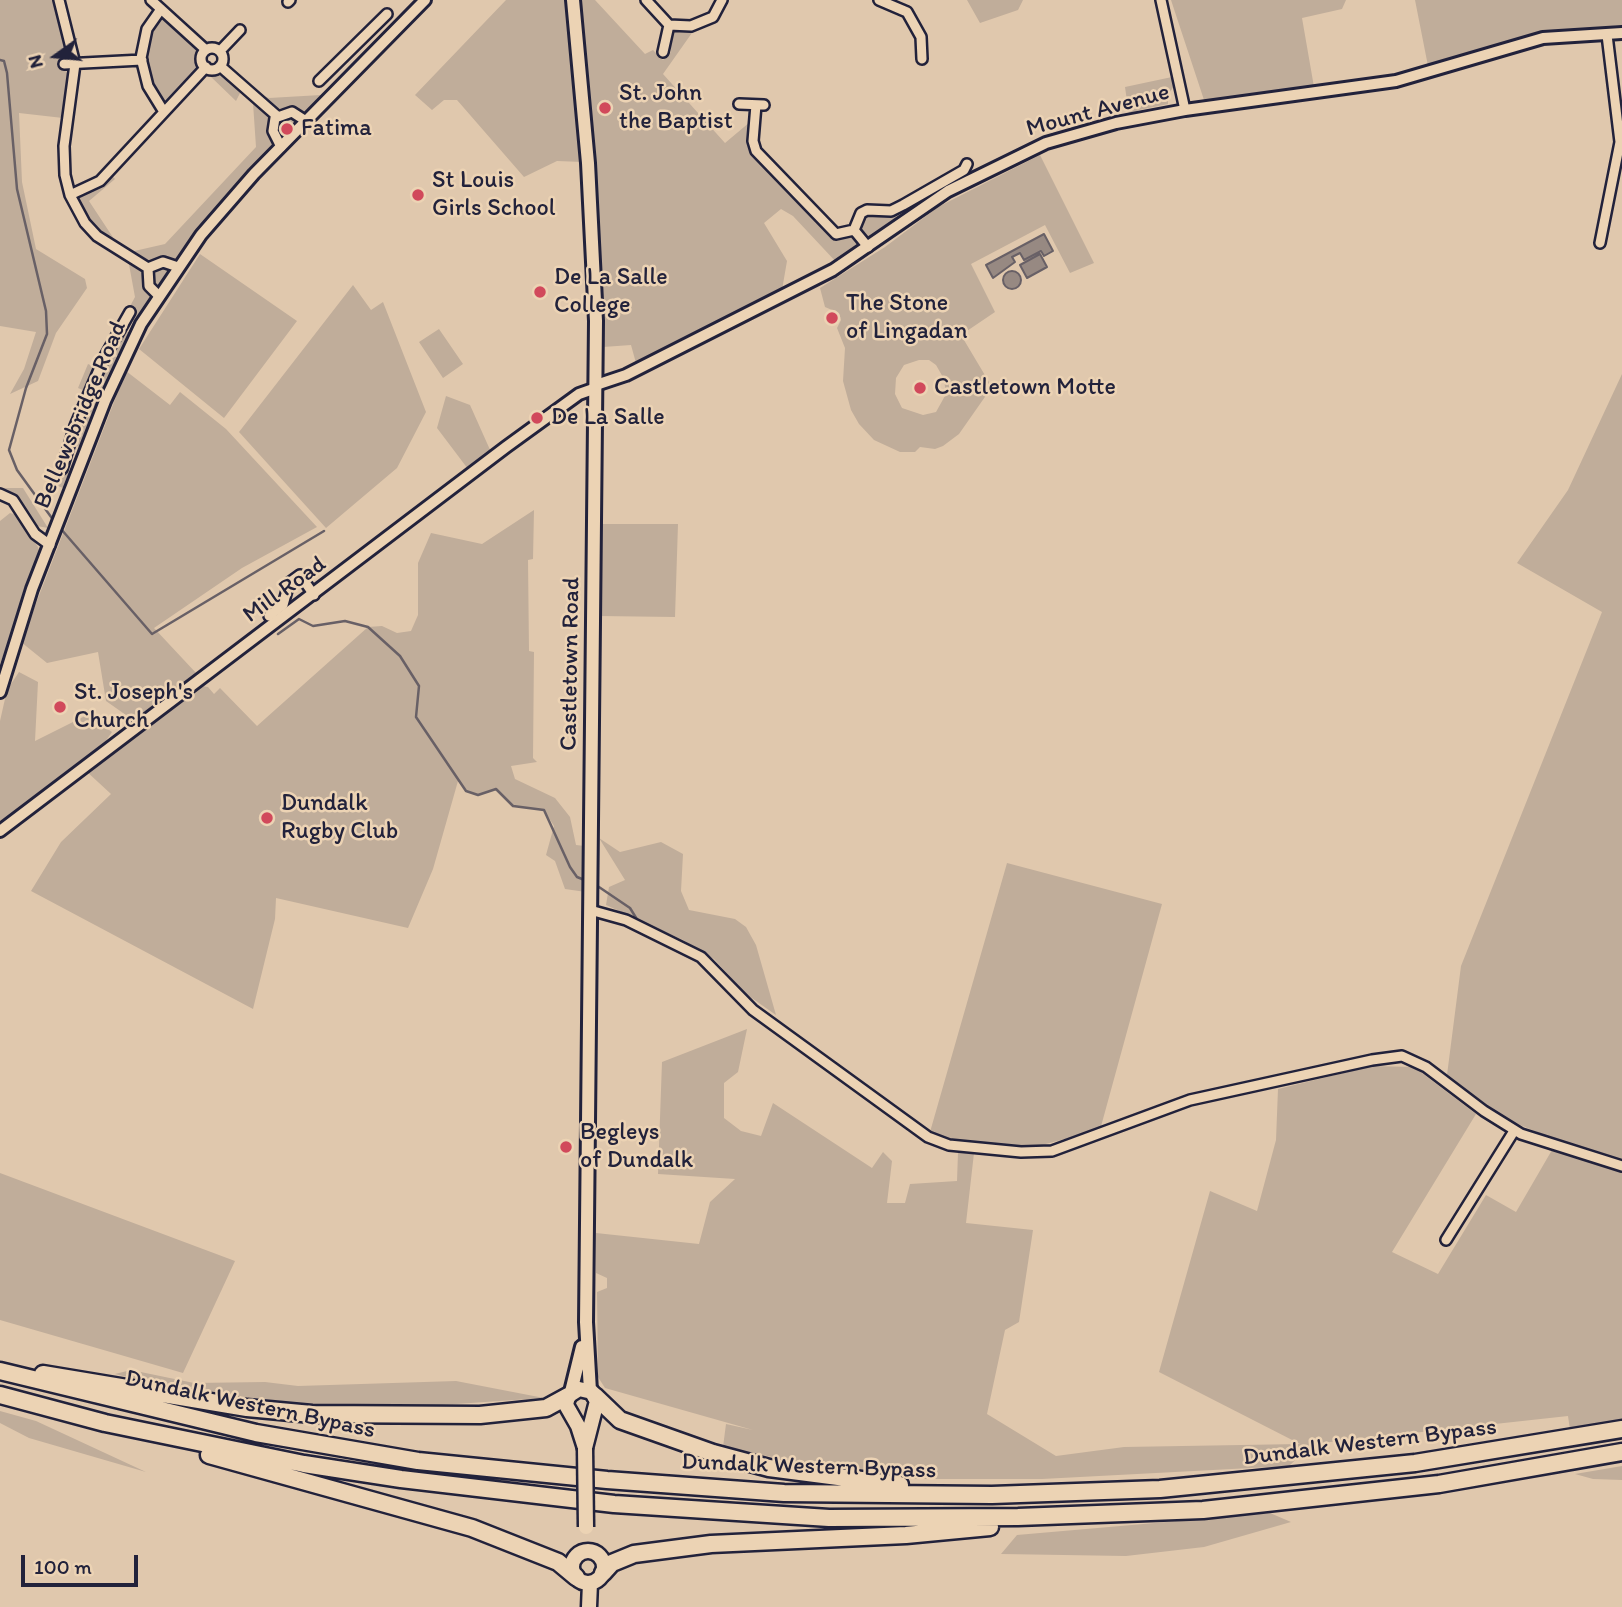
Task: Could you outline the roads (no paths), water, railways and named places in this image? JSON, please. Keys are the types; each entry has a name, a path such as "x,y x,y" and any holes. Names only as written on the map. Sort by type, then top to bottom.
{"highway":[{"path":"0,1364 247,1408 312,1414 480,1415 546,1408 570,1394"},
{"name":"Dundalk Western Bypass","path":"0,1371 256,1433 418,1461 595,1479 784,1493 992,1495 1160,1489 1415,1463 1622,1429"},
{"path":"0,1397 460,1525 558,1562 590,1578 612,1563 634,1554 711,1544 906,1535 1163,1513"},
{"name":"Dundalk Western Bypass","path":"0,1397 105,1423 304,1464 503,1493 700,1511 829,1518 1163,1513 1426,1486 1622,1452"},
{"path":"593,1399 620,1420 713,1453 769,1468 892,1485 975,1488 1162,1482 1415,1463"}],"main road":[{"name":"Castletown Road","path":"573,0 588,163 596,386 586,1329 593,1399"},
{"name":"Castletown Road","path":"570,1394 586,1329"},
{"path":"585,1448 578,1426 566,1405 570,1394 579,1389 593,1399"},
{"path":"571,1416 583,1420 593,1399"},
{"path":"587,1551 585,1448 593,1399"},
{"path":"587,1551 578,1555 573,1563 590,1578"},
{"path":"587,1551 601,1558 590,1578 589,1607"}],"street":[{"path":"59,0 75,64 64,146 65,175 70,195 85,223 97,236 148,268"},
{"path":"151,0 206,50"},
{"name":"Bellewsbridge Road","path":"0,692 50,545 123,359 138,329 201,235 281,147 425,0"},
{"path":"646,0 669,25"},
{"path":"669,25 704,23 713,17 722,0"},
{"path":"879,0 907,12 921,37 922,59"},
{"path":"1161,0 1185,110"},
{"path":"161,9 147,29 142,60 148,86 164,112"},
{"path":"319,81 387,14"},
{"path":"663,52 669,25"},
{"path":"220,51 240,30"},
{"name":"Mount Avenue","path":"596,386 610,383 672,353 833,270 929,202 1021,153 1080,132 1185,110 1396,81 1543,38 1622,33"},
{"path":"1600,243 1620,142 1607,35"},
{"path":"213,48 220,51 223,59 220,66 213,69 206,67 201,58 206,50 213,48"},
{"path":"64,64 142,60"},
{"path":"338,62 351,75"},
{"path":"220,66 276,116"},
{"path":"70,195 100,181 206,67"},
{"path":"739,104 760,105 753,141 756,150 826,227 836,234 854,230"},
{"path":"276,116 292,111 306,121"},
{"path":"276,116 273,131 281,147"},
{"path":"854,230 861,213 867,210 891,211 964,170 967,164"},
{"path":"854,230 868,247"},
{"path":"148,268 163,262 178,267"},
{"path":"148,268 149,286 159,296"},
{"path":"79,470 63,466 75,426 104,358 130,312"},
{"path":"125,322 138,329"},
{"name":"Mill Road","path":"0,831 506,447 579,394 596,386"},
{"path":"0,494 13,500 35,534 50,545"},
{"path":"268,616 283,605 289,583 300,575 314,595"},
{"path":"590,910 626,920 701,957 753,1010 928,1137 949,1145 1021,1152 1052,1151 1190,1100 1392,1056 1419,1063 1514,1131 1550,1145 1622,1166"},
{"path":"1446,1240 1514,1131"}],"waterway":[{"path":"0,60 4,61 7,73 17,189 46,311 47,334 26,388 9,450 17,470 54,521"},
{"path":"61,529 152,634 324,531"},
{"path":"278,634 299,619 313,626 345,621 368,627 400,656 419,686 416,717 466,791 478,795 496,789 513,806 544,810 570,867 577,877 587,881"},
{"path":"596,885 630,908 638,921"}],"place":[{"name":"St. John the Baptist","path":"605,108"},
{"name":"Fatima","path":"287,129"},
{"name":"St Louis Girls School","path":"418,195"},
{"name":"De La Salle College","path":"540,292"},
{"name":"The Stone of Lingadan","path":"832,318"},
{"name":"Castletown Motte","path":"920,388"},
{"name":"De La Salle","path":"537,418"},
{"name":"St. Joseph's Church","path":"60,707"},
{"name":"Dundalk Rugby Club","path":"267,818"},
{"name":"Begleys of Dundalk","path":"566,1147"}]}
